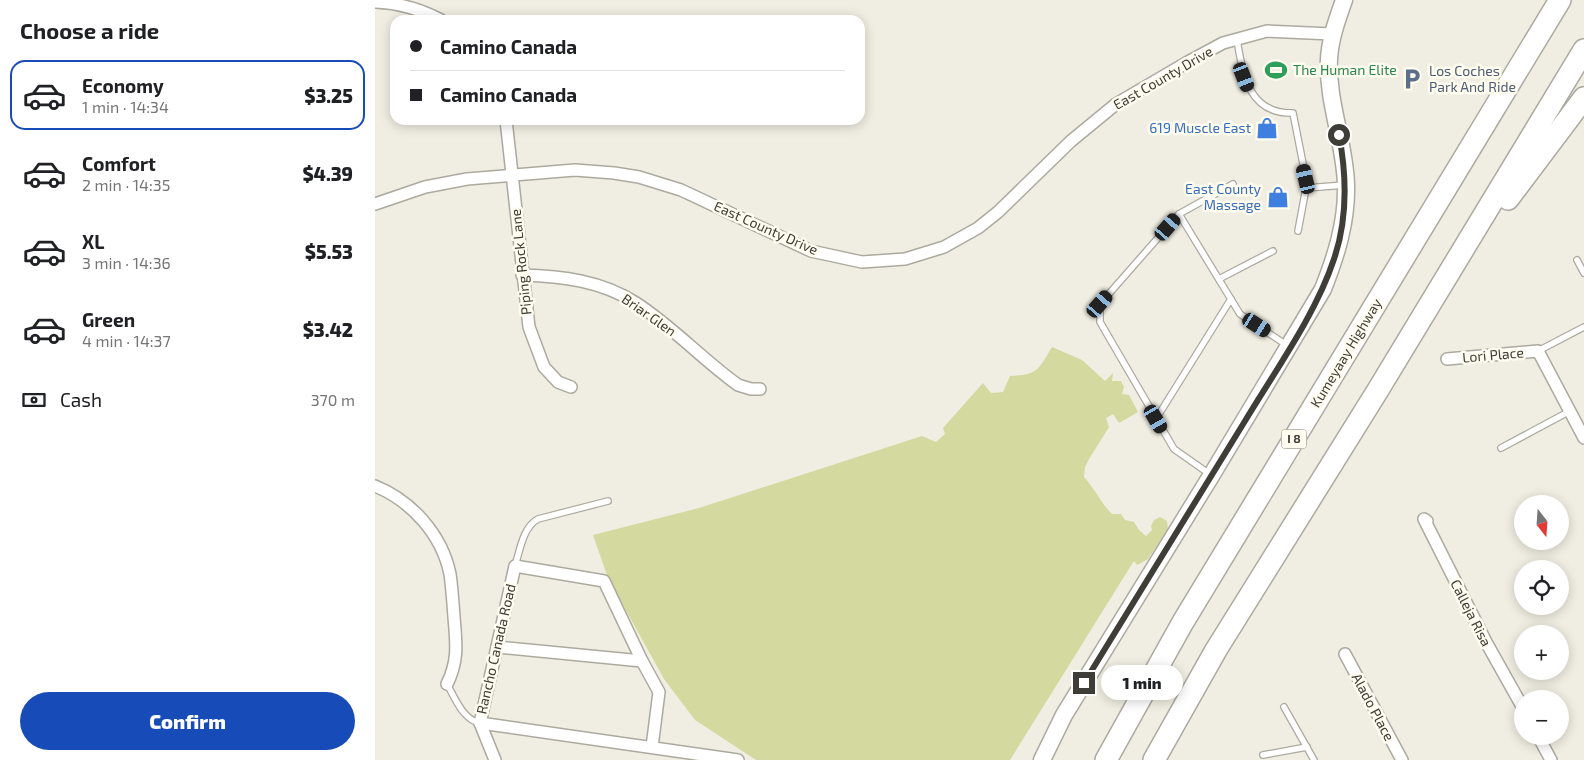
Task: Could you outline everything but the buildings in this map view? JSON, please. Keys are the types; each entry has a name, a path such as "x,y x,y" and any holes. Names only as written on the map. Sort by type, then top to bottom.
{"highway":[{"path":"1487,121 1526,33 1544,0"},
{"name":"Kumeyaay Highway","path":"1106,760 1183,622 1560,0"},
{"path":"1154,760 1216,650 1475,233 1584,50"},
{"path":"1475,233 1509,198 1584,98"}],"street":[{"path":"1042,760 1063,715 1290,347 1323,289 1335,257 1344,222 1346,184 1330,87 1329,60 1333,34 1344,0"},
{"path":"375,2 401,5 430,15"},
{"name":"East County Drive","path":"375,204 445,182 511,174 575,170 604,172 639,177 681,190 811,252 863,262 905,259 944,247 978,228 998,212 1071,141 1116,104 1223,43 1267,31 1333,34"},
{"name":"Piping Rock Lane","path":"506,125 527,321 538,354 550,375 558,382 571,387"},
{"name":"Briar Glen","path":"522,275 561,277 577,280 627,298 654,316 738,385 744,388 760,389"},
{"path":"1538,351 1584,438"},
{"name":"Lori Place","path":"1447,359 1538,351"},
{"path":"375,486 404,503 421,518 432,532 446,560 451,582 456,649 454,668 447,684"},
{"name":"Calleja Risa","path":"1427,521 1424,520 1486,642 1514,692"},
{"path":"515,566 604,581 659,692 652,748"},
{"name":"Rancho Canada Road","path":"495,760 479,723 515,566"},
{"path":"497,647 642,661"},
{"name":"Alado Place","path":"1345,654 1402,760"},
{"path":"479,723 738,760"},
{"path":"1543,745 1551,760"}],"lane":[{"path":"1237,40 1248,87 1265,107 1279,113 1293,113 1306,179 1299,231"},
{"path":"1211,476 1174,449 1100,322 1100,304 1179,214 1233,184"},
{"path":"1306,188 1346,184"},
{"path":"1179,214 1240,314 1290,347"},
{"path":"1219,279 1273,251"},
{"path":"1577,260 1584,273"},
{"path":"1156,419 1231,299"},
{"path":"1538,351 1584,327"},
{"path":"1501,448 1570,411"},
{"path":"515,566 525,533 533,522 538,519 608,501"},
{"path":"447,684 459,706 469,718 479,723"},
{"path":"1284,707 1314,760"},
{"path":"1263,755 1307,747"}],"green space":[{"path":"1052,347 1082,360 1105,381 1113,373 1112,381 1121,381 1124,387 1122,394 1129,395 1138,412 1119,423 1113,414 1106,418 1109,427 1085,467 1084,477 1112,514 1121,514 1125,520 1134,522 1146,536 1152,530 1151,526 1154,520 1160,517 1167,521 1168,529 1148,559 1137,565 1134,561 1010,760 756,760 695,720 664,679 608,578 593,535 699,508 922,436 936,442 945,434 943,428 983,383 991,393 1003,392 1010,376 1026,374 1036,370"}],"place":[{"name":"The Human Elite","path":"1276,70"},
{"name":"Los Coches Park And Ride","path":"1412,79"},
{"name":"619 Muscle East","path":"1267,128"},
{"name":"East County Massage","path":"1278,197"}],"route":[{"path":"1084,683 1290,347 1323,289 1335,257 1344,222 1346,184 1339,135"}]}
